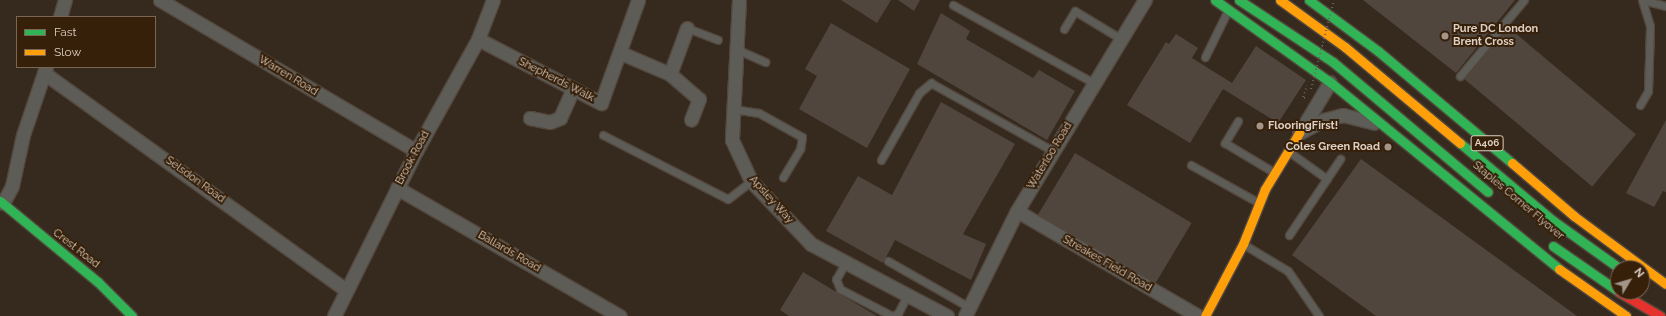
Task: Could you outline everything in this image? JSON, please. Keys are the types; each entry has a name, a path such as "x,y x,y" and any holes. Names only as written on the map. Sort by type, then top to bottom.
{"main road":[{"path":"1214,0 1330,82 1564,273 1626,316"},
{"name":"Staples Corner Flyover","path":"1239,0 1332,62 1498,200"},
{"name":"Staples Corner Flyover","path":"1280,0 1345,47 1552,220 1610,262"},
{"name":"A406","path":"1309,0 1378,51 1574,216 1666,284"},
{"path":"1205,316 1243,244 1260,203 1275,173 1299,134"},
{"name":"Crest Road","path":"1,202 98,282 132,316"},
{"name":"Staples Corner Flyover","path":"1546,240 1610,286"},
{"name":"Staples Corner Flyover","path":"1632,300 1660,316"}],"street":[{"path":"60,16 65,0"},
{"name":"Warren Road","path":"160,0 416,151"},
{"name":"Shepherds Walk","path":"478,39 601,103 621,53 638,0"},
{"name":"Apsley Way","path":"739,0 732,140 752,181 811,244 947,316"},
{"name":"Waterloo Road","path":"967,312 1017,211 1145,0"},
{"name":"Brook Road","path":"334,316 345,289 416,151 478,39 490,1"},
{"path":"670,74 688,28"},
{"path":"621,53 670,74 699,99 691,120"},
{"path":"1,202 12,186 23,135 45,70"},
{"name":"Selsdon Road","path":"45,70 345,289"},
{"path":"1299,134 1330,82"},
{"path":"530,118 550,122 560,118 573,89"},
{"path":"1299,134 1323,120 1343,115 1380,124"},
{"name":"Ballards Road","path":"397,188 620,316"},
{"name":"Streakes Field Road","path":"1017,211 1198,316"}],"lane":[{"path":"1460,76 1524,0"},
{"path":"1642,0 1666,6"},
{"path":"1640,105 1648,91 1650,26 1642,0"},
{"path":"953,5 1094,83"},
{"path":"1205,57 1228,10"},
{"path":"1064,29 1075,11 1121,39"},
{"path":"688,28 718,40"},
{"path":"736,49 765,62"},
{"path":"881,160 919,93 931,83 1053,151"},
{"path":"733,108 759,113 802,137 800,149 783,177"},
{"path":"1238,121 1225,143 1275,173"},
{"path":"603,135 728,199 752,181"},
{"path":"1288,151 1327,179"},
{"path":"1289,235 1340,159"},
{"path":"1191,165 1260,203"},
{"path":"1243,244 1288,271 1319,316"},
{"path":"888,261 967,312"},
{"path":"846,262 836,279 840,289 893,316 898,313 908,294"}],"path":[{"path":"1306,88 1302,97 1307,99 1334,0"}],"building":[{"path":"841,0 891,0 877,23"},
{"path":"898,0 920,0 914,11"},
{"name":"Pure DC London Brent Cross","path":"1363,0 1515,0 1456,73"},
{"path":"941,13 970,31 966,39 1033,78 1039,70 1075,91 1047,140 917,64"},
{"path":"831,23 910,69 867,148 799,109 817,76 805,69"},
{"path":"1508,27 1636,134 1592,186 1464,79"},
{"path":"1176,34 1198,48 1192,58 1232,83 1256,46 1306,80 1278,123 1223,89 1190,143 1127,105 1166,42 1169,44"},
{"path":"941,102 1015,144 963,234 986,244 971,280 895,240 883,263 826,231 858,176 892,195"},
{"path":"1666,120 1666,192 1663,191 1654,207 1626,193"},
{"path":"1075,153 1192,223 1154,285 1038,215"},
{"path":"1361,159 1577,316 1376,316 1292,255"},
{"path":"803,272 877,316 789,316 780,310"}],"traffic: fast":[{"path":"1215,0 1330,82 1559,269"},
{"path":"1239,0 1333,62 1488,192"},
{"path":"1309,0 1378,51 1512,163"},
{"path":"1460,143 1552,220 1610,262"},
{"path":"0,201 98,282 132,316"},
{"path":"1553,246 1610,285"}],"traffic: slow":[{"path":"1280,0 1345,47 1460,143"},
{"path":"1205,316 1243,244 1265,189 1299,133"},
{"path":"1512,163 1574,216 1666,284"},
{"path":"1559,269 1626,316"}],"traffic: jam":[{"path":"1633,300 1660,316"}],"place":[{"name":"Pure DC London Brent Cross","path":"1445,36"},
{"name":"FlooringFirst!","path":"1260,126"},
{"name":"Coles Green Road","path":"1388,147"}]}
